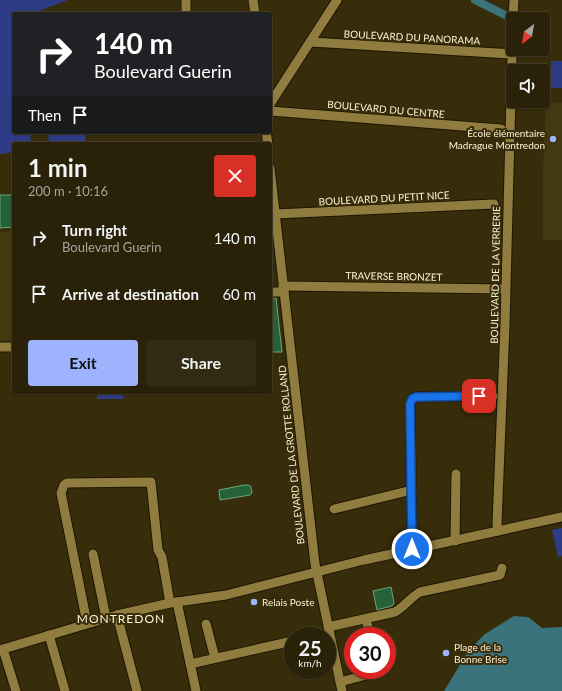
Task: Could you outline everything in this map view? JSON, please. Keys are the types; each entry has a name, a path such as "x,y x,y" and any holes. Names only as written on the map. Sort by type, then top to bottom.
{"street":[{"path":"186,0 186,12"},
{"path":"253,0 255,12"},
{"path":"272,101 337,0"},
{"name":"BOULEVARD DE LA VERRERIE","path":"513,12 514,0"},
{"name":"BOULEVARD DU PANORAMA","path":"311,42 506,54"},
{"name":"BOULEVARD DE LA VERRERIE","path":"498,531 497,524 505,325 512,56"},
{"name":"BOULEVARD DU CENTRE","path":"272,111 501,129"},
{"name":"BOULEVARD DE LA GROTTE ROLLAND","path":"272,186 275,214 273,225 284,289 316,572 328,627"},
{"name":"BOULEVARD DU PETIT NICE","path":"275,214 494,204"},
{"name":"TRAVERSE BRONZET","path":"272,292 284,289 505,289"},
{"path":"0,347 12,346"},
{"path":"412,549 410,404 412,399 416,397 493,396"},
{"path":"455,541 456,474"},
{"path":"87,623 61,489 67,483 151,482 158,550 162,557 196,691"},
{"path":"334,509 412,490"},
{"path":"16,691 2,649 117,615 174,602 226,595 412,549 562,517"},
{"path":"93,554 106,618"},
{"path":"328,627 395,612 404,606 413,596 420,592 500,575 502,568"},
{"path":"117,615 137,691"},
{"path":"366,619 368,627"},
{"path":"206,624 215,658"},
{"path":"49,635 65,691"},
{"path":"190,664 284,643"},
{"name":"BOULEVARD DE LA GROTTE ROLLAND","path":"336,664 342,691"},
{"path":"340,682 351,679"}],"shaded area":[{"path":"0,0 68,0 36,12 12,12 12,134 30,134 31,142 12,142 12,152 0,154"},
{"path":"551,61 562,61 562,88 551,88"},
{"path":"550,102 562,103 562,240 543,240 543,170 546,108 550,108"},
{"path":"48,134 85,134 86,142 49,142"},
{"path":"12,231 12,340 0,341 0,232"},
{"path":"97,394 123,394 123,399 97,399"},
{"path":"562,528 562,556 558,557 552,530"},
{"path":"514,616 528,617 542,628 562,627 562,691 444,691 469,650 485,634"}],"building":[{"path":"0,195 12,195 12,227 0,228"},
{"path":"272,298 276,298 282,352 272,352"},
{"path":"249,485 251,487 252,493 250,495 220,500 219,490"},
{"path":"391,587 394,603 392,606 377,610 373,591"}],"waterway":[{"path":"475,0 506,16"}],"place":[{"name":"École élémentaire Madrague Montredon","path":"553,139"},
{"name":"Relais Poste","path":"254,602"},
{"name":"Plage de la Bonne Brise","path":"446,653"}],"district":[{"name":"MONTREDON","path":"121,618"}],"route":[{"path":"412,549 410,404 412,399 416,397 479,396"}]}
